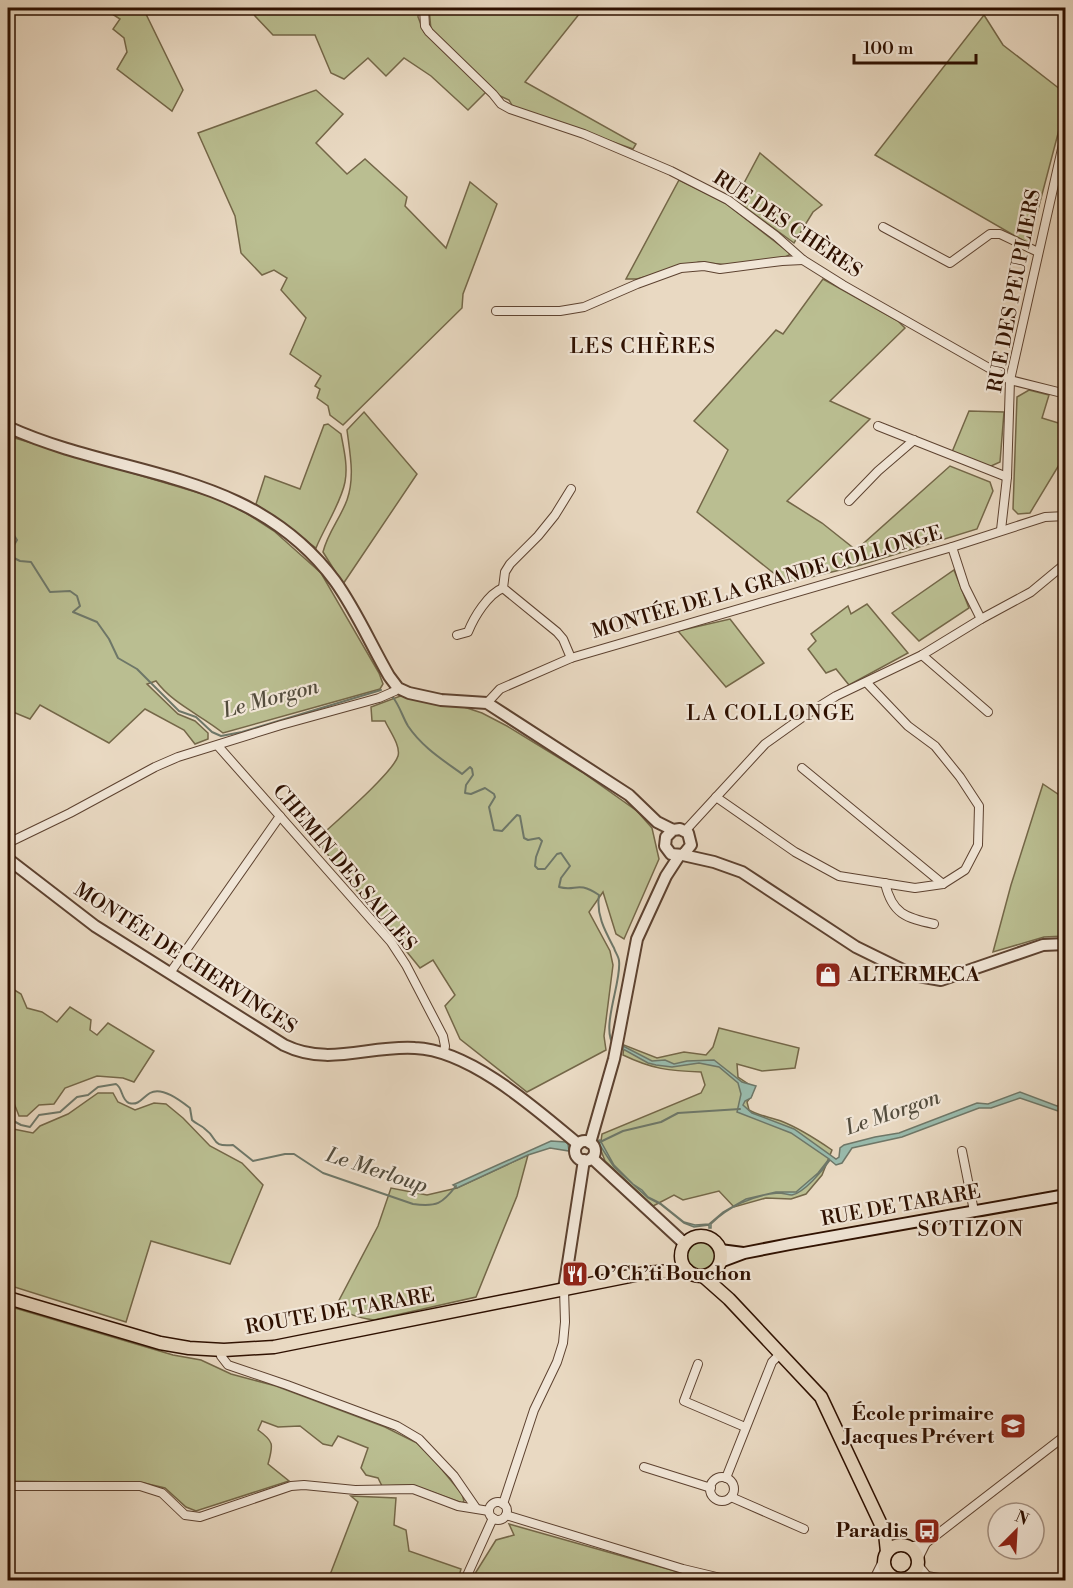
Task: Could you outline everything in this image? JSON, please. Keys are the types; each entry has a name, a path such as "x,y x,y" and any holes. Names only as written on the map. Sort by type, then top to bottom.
{"main road":[{"path":"719,1260 713,1272 697,1276 684,1265 681,1251 692,1238 702,1236 713,1239 719,1260 729,1299"},
{"name":"ROUTE DE TARARE","path":"8,1298 160,1342 189,1348 274,1347 684,1265"},
{"path":"703,1276 729,1299 821,1397 885,1533 885,1555 904,1574"},
{"path":"885,1533 904,1546"},
{"path":"885,1555 904,1546"},
{"path":"904,1546 904,1574"}],"street":[{"name":"RUE DES CHÈRES","path":"424,8 424,26 501,104 584,134 671,171 728,200 776,236 803,260 843,285 1010,380 1065,394"},
{"name":"RUE DES PEUPLIERS","path":"1001,530 1007,477 1010,380 1065,131"},
{"path":"884,227 950,263 990,234 1000,234 1038,252"},
{"path":"496,311 560,311 584,308 637,284 681,268 704,266 720,269 803,260"},
{"path":"878,426 1007,477"},
{"path":"8,427 51,443 205,488 247,506 275,523 316,559 335,582 388,676 398,688 441,700 487,703 629,795 657,822 688,836 696,849 714,862"},
{"path":"849,501 878,471 914,440"},
{"path":"503,588 505,572 510,564 544,529 571,489"},
{"name":"MONTÉE DE LA GRANDE COLLONGE","path":"487,703 500,689 571,658 952,547 1045,517 1065,516"},
{"path":"952,547 965,586 981,619"},
{"path":"590,1143 614,1059 636,939 666,876 681,855 689,849 688,836 716,797 765,744 836,696 922,655 1031,592 1065,563"},
{"path":"457,634 468,632 474,620 496,591 503,588"},
{"path":"503,588 557,632 563,639 571,658"},
{"path":"922,655 988,712"},
{"path":"716,797 795,852 839,876 915,888 943,884 965,870 978,845 979,806 960,777 935,746 908,726 867,683"},
{"path":"8,843 178,757 379,698 398,688"},
{"name":"CHEMIN DES SAULES","path":"218,746 391,942 406,965 443,1036 444,1052"},
{"path":"802,768 943,884"},
{"path":"170,973 280,816"},
{"path":"657,822 670,854 714,862 742,872 856,947 913,975 942,980 1043,945 1065,944"},
{"path":"666,876 665,843 668,834 673,830"},
{"name":"MONTÉE DE CHERVINGES","path":"8,859 95,926 297,1052 336,1055 386,1048 414,1047 444,1052 482,1071 524,1100 578,1144"},
{"path":"885,884 888,897 898,911 910,919 934,924"},
{"path":"506,1515 507,1511 503,1503 530,1419 563,1344 564,1289 588,1159 594,1148 585,1141 578,1144 575,1148 576,1155 588,1159 685,1244"},
{"path":"962,1151 974,1211"},
{"name":"RUE DE TARARE","path":"719,1260 744,1253 1065,1195"},
{"path":"220,1349 221,1356 228,1365 287,1384 397,1426 419,1439 454,1476 476,1508"},
{"path":"726,1478 772,1362 780,1354"},
{"path":"698,1364 684,1401 745,1427"},
{"path":"904,1574 926,1543 1065,1435"},
{"path":"644,1467 711,1488"},
{"path":"726,1478 734,1487 731,1497 724,1501 718,1500 712,1496 711,1488 716,1479 726,1478"},
{"path":"8,1486 140,1486 162,1493 177,1509 191,1517 200,1517 291,1486 304,1485 355,1490 413,1490 458,1506 476,1508 500,1519 506,1515"},
{"path":"731,1497 804,1529"},
{"path":"465,1581 491,1515 492,1504 503,1503"},
{"path":"506,1515 682,1569 729,1581"},
{"path":"904,1546 926,1543"},
{"path":"873,1579 885,1555"},
{"path":"904,1574 927,1576"},
{"path":"873,1579 904,1574 950,1581"}],"shaded area":[{"path":"103,8 143,8 183,90 172,111 117,69 127,52 124,38 113,29 120,19"},
{"path":"251,8 419,8 418,17 424,32 486,92 468,110 431,76 404,58 386,76 368,58 344,79 331,73 315,35 273,35 255,16"},
{"path":"429,8 584,8 525,82 636,144 633,149 513,107 509,100 498,95 431,30"},
{"path":"984,15 1003,45 1065,93 1065,107 1029,244 875,155"},
{"path":"316,90 343,114 316,143 347,174 365,159 407,197 405,206 446,248 470,182 497,204 463,294 462,308 343,425 330,415 328,406 317,398 320,389 315,386 321,376 290,354 306,318 281,290 287,278 274,270 262,275 241,253 235,216 198,133"},
{"path":"760,153 822,205 813,212 794,243 735,200"},
{"path":"679,180 725,203 791,254 785,257 728,265 699,262 637,279 626,279"},
{"path":"823,279 898,321 905,328 830,401 870,419 787,501 822,523 856,550 950,466 990,482 993,491 977,529 861,565 786,583 697,512 728,450 694,421 776,330 783,334"},
{"path":"1029,390 1049,395 1042,418 1065,425 1065,455 1030,513 1018,514 1013,509 1017,397"},
{"path":"969,411 1004,412 1000,462 989,467 952,452"},
{"path":"364,412 417,474 343,584 323,552 347,500 351,483 347,430"},
{"path":"328,424 341,434 346,476 340,498 316,548 256,504 265,476 300,489 324,425"},
{"path":"8,436 216,498 274,531 321,573 379,673 383,684 380,689 223,733 179,703 156,681 147,684 178,714 195,721 208,733 208,739 195,744 184,730 145,709 109,743 40,705 30,719 8,710"},
{"path":"954,570 969,608 919,641 892,613"},
{"path":"867,604 908,653 849,685 836,669 826,673 808,649 816,641 811,634 848,606 851,614"},
{"path":"730,619 764,663 726,687 678,631"},
{"path":"403,695 455,704 482,713 507,726 582,772 637,811 652,828 659,859 624,939 616,934 603,892 589,912 610,951 613,965 604,1036 606,1050 527,1092 460,1039 445,1006 455,995 433,960 420,968 316,840 394,764 398,756 396,743 385,721 372,721 371,707"},
{"path":"1043,784 1065,799 1065,936 1044,937 993,952 1011,885"},
{"path":"8,986 21,994 27,1008 42,1012 57,1022 70,1007 91,1020 90,1030 97,1035 108,1023 154,1051 134,1082 123,1078 97,1076 65,1088 54,1104 39,1105 27,1116 19,1116 14,1103 8,1101"},
{"path":"719,1028 799,1048 795,1068 762,1071 737,1064 738,1077 753,1087 752,1095 747,1102 749,1110 794,1127 832,1150 822,1175 806,1194 791,1199 766,1198 734,1207 719,1191 683,1200 674,1195 653,1206 605,1161 600,1148 602,1134 701,1093 705,1085 701,1072 670,1070 643,1063 623,1055 624,1045 657,1058 684,1052 706,1055 713,1047"},
{"path":"623,1046 652,1061 665,1060 674,1064 714,1060 742,1082 756,1086 751,1098 743,1105 752,1113 794,1129 836,1159 839,1157 840,1148 844,1145 899,1133 977,1103 988,1104 1020,1092 1057,1106 1065,1105 1065,1112 1020,1098 991,1108 979,1108 902,1137 852,1148 842,1163 836,1165 830,1160 813,1181 797,1193 792,1195 769,1194 750,1199 725,1212 711,1224 711,1228 709,1225 694,1227 684,1223 660,1204 648,1198 614,1167 597,1141 600,1140 614,1165 648,1197 660,1203 684,1222 695,1225 709,1224 723,1212 746,1199 776,1192 796,1192 818,1173 829,1159 791,1133 737,1112 741,1094 738,1083 719,1067 699,1063 672,1067 656,1065 623,1049"},
{"path":"98,1093 113,1093 118,1102 135,1110 154,1103 166,1104 210,1146 242,1163 263,1185 230,1264 151,1241 126,1322 8,1285 8,1128 33,1133 40,1126 68,1114"},
{"path":"551,1141 566,1142 569,1151 550,1148 528,1155 457,1188 453,1185"},
{"path":"528,1155 517,1196 476,1297 374,1320 354,1316 336,1306 378,1226 391,1188 427,1195 457,1188"},
{"path":"701,1242 711,1246 715,1256 711,1266 701,1270 691,1266 687,1256 691,1246"},
{"path":"8,1306 173,1355 201,1360 231,1374 276,1386 385,1427 417,1443 430,1455 462,1494 464,1501 462,1503 413,1485 382,1486 378,1478 366,1475 361,1468 368,1448 338,1436 332,1446 323,1444 300,1426 278,1427 262,1421 258,1430 271,1444 268,1464 289,1481 196,1511 186,1507 165,1488 144,1483 8,1481"},
{"path":"351,1496 396,1498 394,1525 406,1530 409,1551 461,1569 458,1580 328,1580 358,1502"},
{"path":"509,1524 689,1575 685,1580 471,1580 496,1540 514,1535"}],"waterway":[{"name":"Le Morgon","path":"8,526 17,540 8,555 20,561 31,562 50,592 70,591 77,596 80,606 73,612 97,622 118,658 137,669 179,711 196,717 212,732 221,736 242,732 381,690"},
{"name":"Le Morgon","path":"392,696 408,726 426,747 462,774 470,767 472,769 473,775 466,785 465,793 471,794 485,788 494,794 495,797 489,807 494,830 502,831 517,815 520,816 524,838 528,840 539,838 542,841 535,866 538,869 545,869 557,854 561,853 570,866 561,878 559,887 581,887 599,895 602,923 619,961 609,1028 610,1038 614,1045"},
{"name":"Le Merloup","path":"8,1118 30,1127 39,1115 60,1112 77,1097 88,1095 98,1087 116,1084 126,1101 132,1104 155,1091 171,1095 190,1108 192,1120 218,1143 233,1145 253,1161 294,1154 323,1173 413,1204 438,1203 447,1197 456,1186"},
{"name":"Le Merloup","path":"598,1143 623,1131 661,1122 678,1113 740,1109"}],"place":[{"name":"ALTERMECA","path":"828,975"},
{"name":"O’Ch’ti Bouchon","path":"575,1274"},
{"name":"École primaire Jacques Prévert","path":"1013,1426"},
{"name":"Paradis","path":"927,1531"}],"district":[{"name":"LES CHÈRES","path":"643,347"},
{"name":"LA COLLONGE","path":"771,714"},
{"name":"SOTIZON","path":"971,1230"}]}
